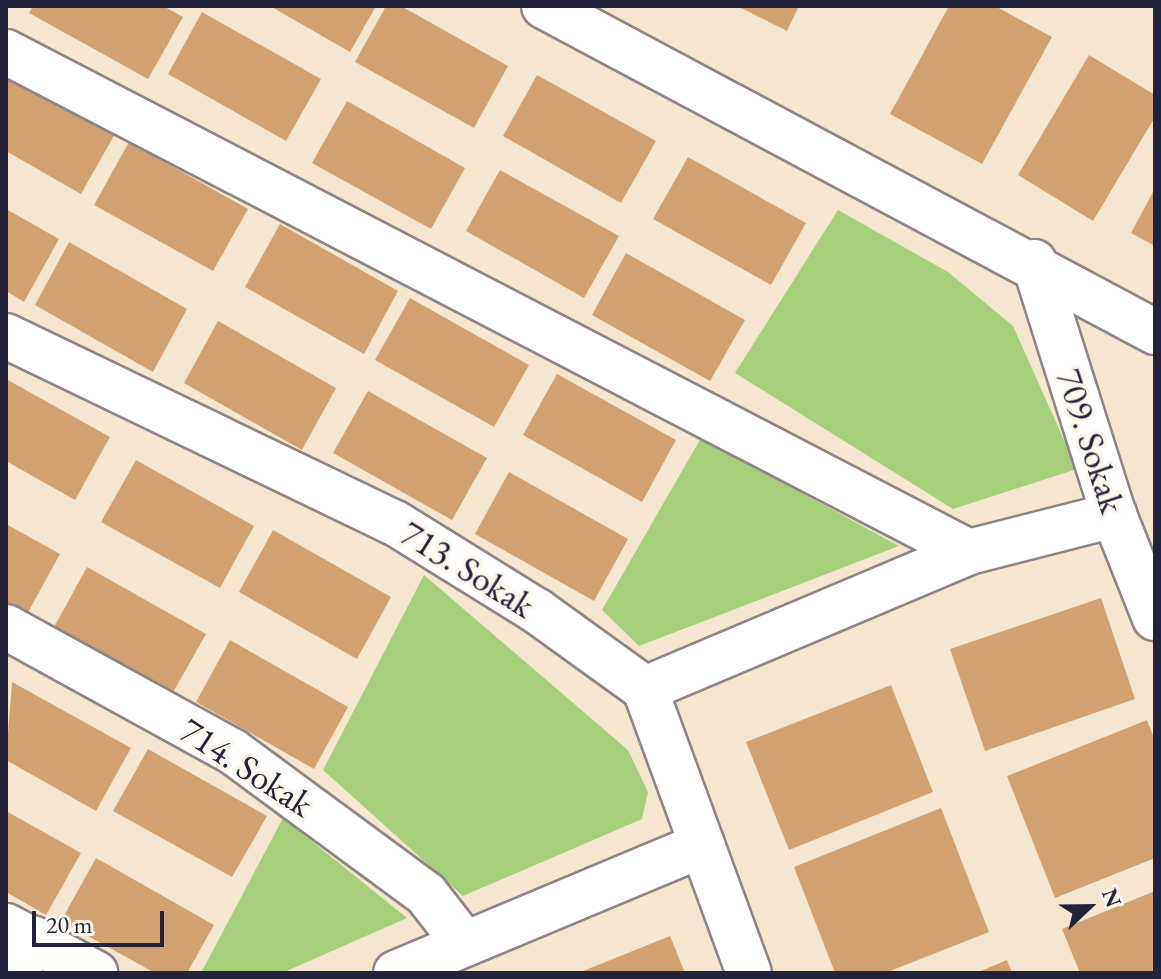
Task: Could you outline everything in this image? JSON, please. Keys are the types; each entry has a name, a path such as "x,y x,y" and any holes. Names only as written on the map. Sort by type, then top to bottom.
{"street":[{"path":"544,6 1034,262 1155,332"},
{"path":"6,52 969,552"},
{"name":"709. Sokak","path":"1034,262 1114,515 1155,618"},
{"name":"713. Sokak","path":"6,336 395,523 537,611 645,689"},
{"path":"749,973 645,689 969,552 1114,515"},
{"name":"714. Sokak","path":"6,627 232,751 426,894 462,940"},
{"path":"396,973 462,940 702,845"},
{"path":"19,946 95,973"}],"green space":[{"path":"838,210 948,272 1013,326 1077,469 953,509 735,373"},
{"path":"701,438 899,546 639,646 602,610"},
{"path":"424,575 628,750 648,792 642,819 463,896 323,770"},
{"path":"283,818 407,918 282,973 201,973"}],"building":[{"path":"33,6 163,6 183,17 148,79 29,13"},
{"path":"270,6 376,6 350,52"},
{"path":"386,6 401,6 508,66 474,128 355,62"},
{"path":"737,6 799,6 787,31"},
{"path":"949,6 995,6 1052,37 982,164 890,114"},
{"path":"202,12 321,79 286,141 168,74"},
{"path":"1089,55 1155,95 1155,117 1093,221 1018,175"},
{"path":"6,70 116,132 81,194 6,151"},
{"path":"537,75 656,141 621,203 503,136"},
{"path":"347,101 465,168 431,229 312,163"},
{"path":"129,142 248,209 213,271 94,205"},
{"path":"688,157 806,223 771,285 653,219"},
{"path":"500,170 619,236 584,298 466,231"},
{"path":"1155,188 1155,246 1131,233"},
{"path":"6,209 59,239 24,302 6,291"},
{"path":"280,224 398,291 364,354 245,287"},
{"path":"69,242 187,309 153,372 35,305"},
{"path":"626,253 745,320 710,381 592,315"},
{"path":"410,298 529,365 494,427 375,360"},
{"path":"218,321 336,388 302,450 184,383"},
{"path":"557,374 676,440 642,502 523,435"},
{"path":"6,379 110,437 75,500 6,461"},
{"path":"368,391 487,458 452,520 333,453"},
{"path":"136,460 254,526 220,588 101,522"},
{"path":"509,472 628,539 594,601 475,534"},
{"path":"6,524 60,554 26,616 6,605"},
{"path":"273,530 391,597 357,659 239,592"},
{"path":"87,567 206,634 171,696 53,629"},
{"path":"1101,598 1135,699 985,751 950,649"},
{"path":"230,640 348,707 314,769 196,702"},
{"path":"12,682 131,748 96,811 6,760"},
{"path":"891,685 933,792 789,850 746,742"},
{"path":"1147,720 1155,741 1155,858 1055,898 1007,776"},
{"path":"148,749 267,816 232,877 113,811"},
{"path":"941,808 989,932 885,973 835,973 794,867"},
{"path":"6,811 81,853 46,915 6,892"},
{"path":"96,858 214,925 187,973 155,973 61,921"},
{"path":"1155,891 1155,973 1080,973 1062,929"},
{"path":"670,936 685,973 578,973"},
{"path":"1007,960 1012,973 976,973"}]}
